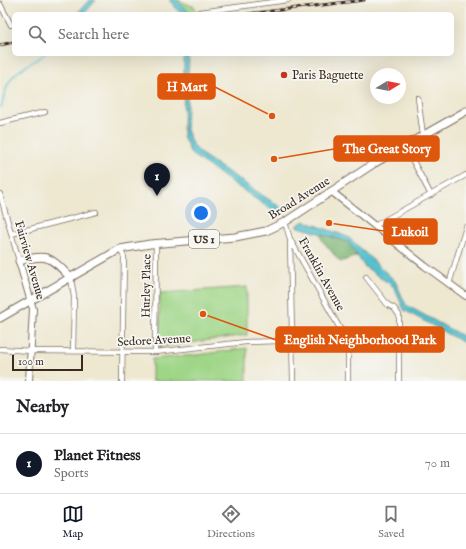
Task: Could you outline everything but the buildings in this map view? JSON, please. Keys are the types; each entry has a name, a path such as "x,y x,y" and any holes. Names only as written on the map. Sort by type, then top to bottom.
{"main road":[{"name":"Broad Avenue","path":"0,318 120,249 260,233 285,222 331,191 466,111"},
{"path":"19,261 43,256 55,262 71,278"}],"street":[{"path":"200,12 288,0"},
{"path":"0,4 11,25"},
{"path":"418,98 424,135"},
{"path":"0,122 45,112"},
{"path":"405,146 431,195"},
{"path":"376,225 466,175"},
{"path":"331,191 466,296"},
{"name":"Fairview Avenue","path":"0,194 10,234 33,309 29,381"},
{"path":"10,234 96,212"},
{"name":"Franklin Avenue","path":"285,222 290,239 343,334 348,338"},
{"path":"449,284 466,227"},
{"path":"290,239 293,381"},
{"name":"Hurley Place","path":"155,352 156,244"},
{"path":"120,249 124,257 122,381"},
{"path":"366,277 388,305 394,308 399,314 399,381"},
{"path":"71,278 74,297 73,351"},
{"path":"335,340 348,338 399,342"},
{"path":"348,338 348,381"},
{"name":"Sedore Avenue","path":"0,349 31,352 73,351 123,353 155,352 246,342 309,340"}],"green space":[{"path":"177,0 194,6 196,12 188,12"},
{"path":"321,234 348,242 357,256 340,262 322,240"},
{"path":"247,287 247,335 159,347 160,293"},
{"path":"247,348 247,381 152,381 152,359 197,355"}],"water":[{"path":"89,0 96,0 86,12 79,12"},
{"path":"169,0 177,0 188,12 179,12"},
{"path":"184,56 189,56 186,130 192,144 201,154 283,209 276,213 191,154 183,136"},
{"path":"304,221 348,237 395,281 406,305 466,338 466,344 404,310 394,287 364,266 348,242 296,226"}],"waterway":[{"path":"0,108 11,78 21,69 42,56"}],"railway":[{"path":"264,12 364,0"},
{"path":"0,45 12,42"}],"place":[{"name":"Paris Baguette","path":"284,75"},
{"name":"H Mart","path":"272,116"},
{"name":"The Great Story","path":"274,159"},
{"name":"Planet Fitness","path":"157,196"},
{"name":"Lukoil","path":"329,223"},
{"name":"English Neighborhood Park","path":"203,314"}]}
